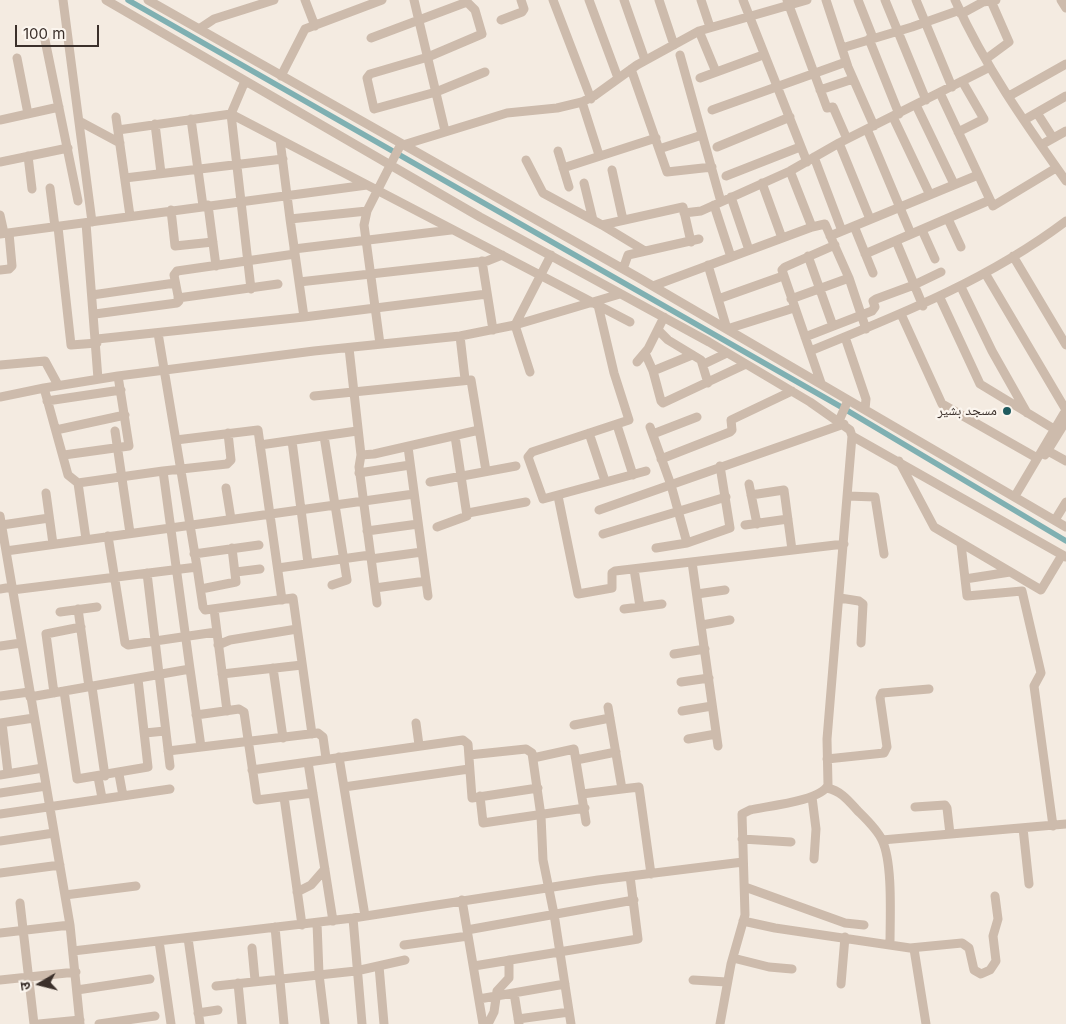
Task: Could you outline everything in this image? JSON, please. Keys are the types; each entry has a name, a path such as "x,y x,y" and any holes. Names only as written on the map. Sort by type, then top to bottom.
{"street":[{"path":"63,0 79,121 89,222 98,379"},
{"path":"106,0 245,81 397,153 623,269 821,383 847,402 865,409 1066,527"},
{"path":"148,0 281,76 551,255 664,317 842,420 852,436 898,460 1064,556 1041,590 934,528 898,460"},
{"path":"305,0 315,26"},
{"path":"281,76 305,29 382,0"},
{"path":"414,0 446,131"},
{"path":"501,20 522,12 524,7 521,0"},
{"path":"553,0 586,100 600,155"},
{"path":"589,0 618,78"},
{"path":"624,0 645,60"},
{"path":"658,0 674,44"},
{"path":"701,0 710,27"},
{"path":"743,0 763,55 790,117 800,147 811,159 842,231"},
{"path":"380,344 364,225 367,212 377,190 397,153 446,131 507,113 557,108 586,100 645,60 699,30 788,2 808,0"},
{"path":"826,0 846,62 899,207 911,234"},
{"path":"858,0 896,116 930,194"},
{"path":"885,0 926,100"},
{"path":"916,0 952,87"},
{"path":"955,0 988,63 1024,120 1066,180"},
{"path":"1061,0 1066,8"},
{"path":"199,29 214,19 270,1"},
{"path":"684,213 701,211 790,171 843,141 952,87 988,63 1009,42 993,1 983,2 961,12 842,48"},
{"path":"371,38 467,2 475,10 482,34 428,57 370,74 367,78 374,109 436,92 485,72"},
{"path":"788,2 827,108 833,107 870,219"},
{"path":"699,30 716,72"},
{"path":"45,40 78,201"},
{"path":"680,55 712,167 717,203 731,256"},
{"path":"700,78 763,55"},
{"path":"17,58 28,114"},
{"path":"712,110 846,62"},
{"path":"1009,96 1066,64"},
{"path":"631,69 667,172 712,167"},
{"path":"820,90 853,78"},
{"path":"245,81 231,114 251,288"},
{"path":"958,132 984,119 962,81"},
{"path":"940,93 993,206 1056,168"},
{"path":"1024,120 1066,96"},
{"path":"916,105 954,184"},
{"path":"0,120 59,107"},
{"path":"1037,113 1053,138"},
{"path":"118,130 231,114 630,322"},
{"path":"718,147 790,117"},
{"path":"116,118 130,216"},
{"path":"191,119 216,266"},
{"path":"79,121 120,143"},
{"path":"155,124 161,174"},
{"path":"1041,145 1066,131"},
{"path":"659,149 702,134"},
{"path":"563,168 656,138"},
{"path":"280,140 304,317"},
{"path":"726,176 800,147"},
{"path":"0,162 68,148"},
{"path":"558,151 569,188"},
{"path":"28,156 32,189"},
{"path":"125,178 236,163 283,159"},
{"path":"526,160 543,193 602,224 645,251"},
{"path":"612,170 623,220"},
{"path":"790,171 812,227"},
{"path":"830,236 978,174"},
{"path":"584,183 593,220"},
{"path":"762,183 782,238"},
{"path":"4,233 367,185"},
{"path":"50,188 57,227 71,345 487,294"},
{"path":"731,197 749,250"},
{"path":"865,254 990,200"},
{"path":"602,224 683,207 695,240 628,255 623,269"},
{"path":"172,210 175,246 213,242"},
{"path":"290,219 367,212"},
{"path":"0,215 12,266 9,269 0,270"},
{"path":"948,218 961,247"},
{"path":"810,351 940,298 1030,247 1066,221"},
{"path":"652,286 824,223 849,278 866,329"},
{"path":"854,226 873,273"},
{"path":"95,314 177,303 176,272 249,262 294,251 451,230"},
{"path":"922,230 935,259"},
{"path":"896,241 923,306"},
{"path":"821,383 782,270 784,267 834,245"},
{"path":"299,282 482,261 502,255"},
{"path":"530,372 515,325 551,255"},
{"path":"808,256 833,326"},
{"path":"1013,256 1066,345"},
{"path":"482,261 493,330"},
{"path":"708,265 727,329"},
{"path":"805,337 874,309 873,301 876,299 914,285 941,272"},
{"path":"985,273 1066,410 1048,451 1017,498"},
{"path":"718,299 783,276"},
{"path":"727,329 793,304 819,289 849,278"},
{"path":"92,295 175,283"},
{"path":"178,298 278,284"},
{"path":"961,287 996,358 1027,413"},
{"path":"0,397 58,385 118,376 460,336 515,325 595,304 620,294"},
{"path":"940,298 978,382 1056,431"},
{"path":"595,304 614,373 629,415 628,421 528,454 542,498 558,496 605,481 646,471"},
{"path":"901,314 942,404 1037,458"},
{"path":"637,362 645,353 664,317"},
{"path":"658,330 668,340 704,364 708,383"},
{"path":"158,333 166,370 189,525 204,609 293,598 312,734"},
{"path":"460,336 465,379"},
{"path":"845,337 866,399 865,409"},
{"path":"349,348 361,455 359,473 377,602"},
{"path":"645,353 653,371 661,401 664,403 744,365"},
{"path":"704,364 727,353"},
{"path":"653,371 692,355"},
{"path":"0,365 45,361 58,385"},
{"path":"64,455 130,446 118,376"},
{"path":"314,396 465,379 472,382 486,471"},
{"path":"44,388 68,475 78,483 86,539"},
{"path":"47,401 121,390"},
{"path":"662,459 730,432 732,430 731,420 792,391"},
{"path":"842,420 847,402"},
{"path":"56,430 125,415"},
{"path":"687,543 662,459 651,430 697,417"},
{"path":"599,510 842,420"},
{"path":"1017,498 1037,458 1056,431 1066,421"},
{"path":"617,425 633,475"},
{"path":"176,440 257,429 282,600"},
{"path":"361,455 408,447 479,430"},
{"path":"115,431 130,533"},
{"path":"260,445 357,431"},
{"path":"78,483 231,462 228,433"},
{"path":"589,433 605,481"},
{"path":"324,436 347,580 332,585"},
{"path":"455,436 468,513"},
{"path":"827,788 827,739 852,436"},
{"path":"292,441 308,564"},
{"path":"408,447 428,596"},
{"path":"1048,451 1066,461"},
{"path":"359,473 410,465"},
{"path":"430,482 516,466"},
{"path":"656,548 687,543 728,530 730,525 720,466"},
{"path":"164,471 201,747"},
{"path":"749,484 757,524"},
{"path":"226,488 231,519"},
{"path":"751,495 784,490 792,550"},
{"path":"46,493 52,544"},
{"path":"6,551 414,494"},
{"path":"558,496 578,594 609,589 613,586 613,572 634,568 844,544"},
{"path":"848,496 875,497 884,554"},
{"path":"603,534 726,497"},
{"path":"437,527 464,518 468,513 526,502"},
{"path":"1055,520 1066,502"},
{"path":"39,1024 80,1022 78,990 70,925 6,551 2,537 1,520 49,518"},
{"path":"745,525 788,519"},
{"path":"367,531 418,524"},
{"path":"108,536 125,643 128,645 216,632"},
{"path":"961,544 967,596 1022,591 1041,673 1034,686 1053,826"},
{"path":"194,554 259,545"},
{"path":"200,589 235,584 236,572 232,548"},
{"path":"278,568 342,558 422,552"},
{"path":"692,562 718,746"},
{"path":"0,589 197,567"},
{"path":"634,568 640,607"},
{"path":"236,572 260,569"},
{"path":"965,579 1010,572"},
{"path":"147,573 170,766"},
{"path":"375,588 426,581"},
{"path":"697,594 725,590"},
{"path":"840,598 859,601 863,604 861,643"},
{"path":"624,609 662,604"},
{"path":"60,612 97,607"},
{"path":"78,609 91,687 102,776 102,798"},
{"path":"214,609 227,711"},
{"path":"702,625 730,620"},
{"path":"81,627 50,631 46,634 76,777 80,780 148,768 138,679"},
{"path":"218,644 238,638 297,629"},
{"path":"0,646 21,643"},
{"path":"674,654 705,650"},
{"path":"222,674 302,666"},
{"path":"273,668 283,738"},
{"path":"0,696 59,692 190,669"},
{"path":"681,682 709,678"},
{"path":"827,759 884,753 887,747 880,698 882,694 930,689"},
{"path":"682,712 712,706"},
{"path":"608,707 622,789"},
{"path":"196,715 239,709 244,712 257,800 313,793"},
{"path":"34,718 1,723 4,774 43,768"},
{"path":"574,725 610,718"},
{"path":"416,723 419,745"},
{"path":"145,733 165,731"},
{"path":"168,751 318,733 323,737 326,758"},
{"path":"688,740 716,734"},
{"path":"252,770 326,758 465,740 469,755 472,798 538,788"},
{"path":"469,755 526,749 530,750 534,758 541,816 543,860 554,914 570,1024"},
{"path":"534,758 574,749 586,822"},
{"path":"576,760 616,752"},
{"path":"339,757 365,916"},
{"path":"308,762 333,921"},
{"path":"344,787 469,769"},
{"path":"119,774 123,796"},
{"path":"0,793 46,786"},
{"path":"582,794 640,787 651,874"},
{"path":"720,1024 727,982 743,921 745,887 741,818 744,812 812,797 827,788 837,791 846,798 882,840 888,880 890,944"},
{"path":"0,814 170,789"},
{"path":"480,796 483,823 541,816 585,808"},
{"path":"284,797 302,925"},
{"path":"812,797 816,828 814,859"},
{"path":"915,807 944,805 947,808 950,834"},
{"path":"882,840 1066,824"},
{"path":"1023,828 1029,884"},
{"path":"0,841 54,833"},
{"path":"742,839 791,842"},
{"path":"73,951 333,921 462,900 743,862"},
{"path":"0,873 60,865"},
{"path":"297,892 311,885 325,869"},
{"path":"474,966 638,939 630,876"},
{"path":"65,895 136,886"},
{"path":"745,887 845,923 864,925"},
{"path":"743,921 775,928 914,948 962,943 969,948 976,972 981,974 990,970 996,961 993,936 998,919 995,896"},
{"path":"462,900 479,1000 485,1024"},
{"path":"404,945 554,914 634,900"},
{"path":"20,903 34,1024"},
{"path":"353,918 362,1024"},
{"path":"317,923 319,974 325,1024"},
{"path":"0,933 70,925"},
{"path":"275,928 284,1024"},
{"path":"841,984 845,937"},
{"path":"188,938 200,1024"},
{"path":"159,941 171,1024"},
{"path":"252,948 255,980"},
{"path":"914,948 926,1024"},
{"path":"733,958 769,967 792,969"},
{"path":"216,986 255,980 356,971 405,960"},
{"path":"485,1024 494,1012 499,988 509,978 509,960"},
{"path":"379,966 384,1024"},
{"path":"0,980 76,972"},
{"path":"78,990 150,979"},
{"path":"693,980 727,982"},
{"path":"238,983 242,1024"},
{"path":"479,1000 565,984"},
{"path":"514,993 518,1022 569,1012"},
{"path":"198,1013 218,1010"},
{"path":"99,1024 155,1016"}],"waterway":[{"path":"128,0 843,408 1066,541"}],"place":[{"name":"مسجد بشیر","path":"1007,411"}]}
